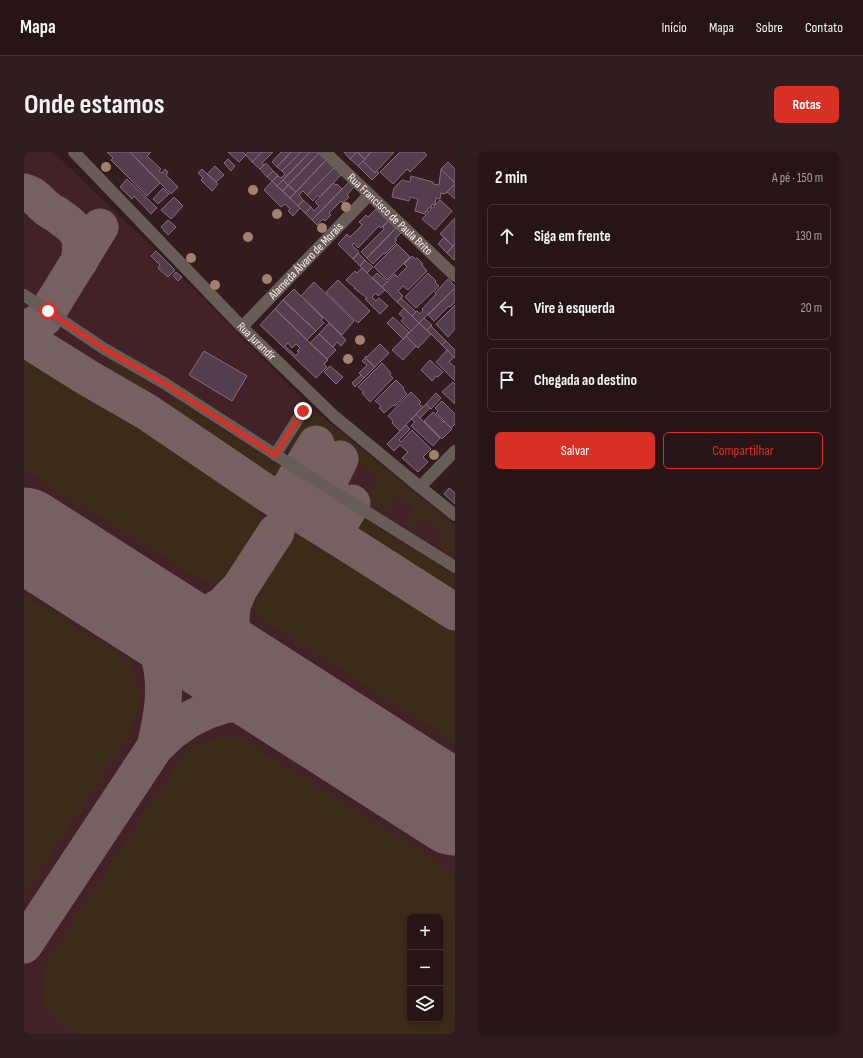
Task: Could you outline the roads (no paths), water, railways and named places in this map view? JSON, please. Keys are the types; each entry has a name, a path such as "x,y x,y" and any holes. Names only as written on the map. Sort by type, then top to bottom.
{"street":[{"name":"Rua Francisco de Paula Brito","path":"324,152 455,276"},
{"name":"Rua Jurandir","path":"80,154 242,327 334,416 455,515"},
{"name":"Alameda Álvaro de Morais","path":"242,327 369,195"},
{"path":"24,296 103,348 164,383 275,455 455,567"},
{"path":"275,455 303,411"},
{"path":"420,487 455,451"}]}
